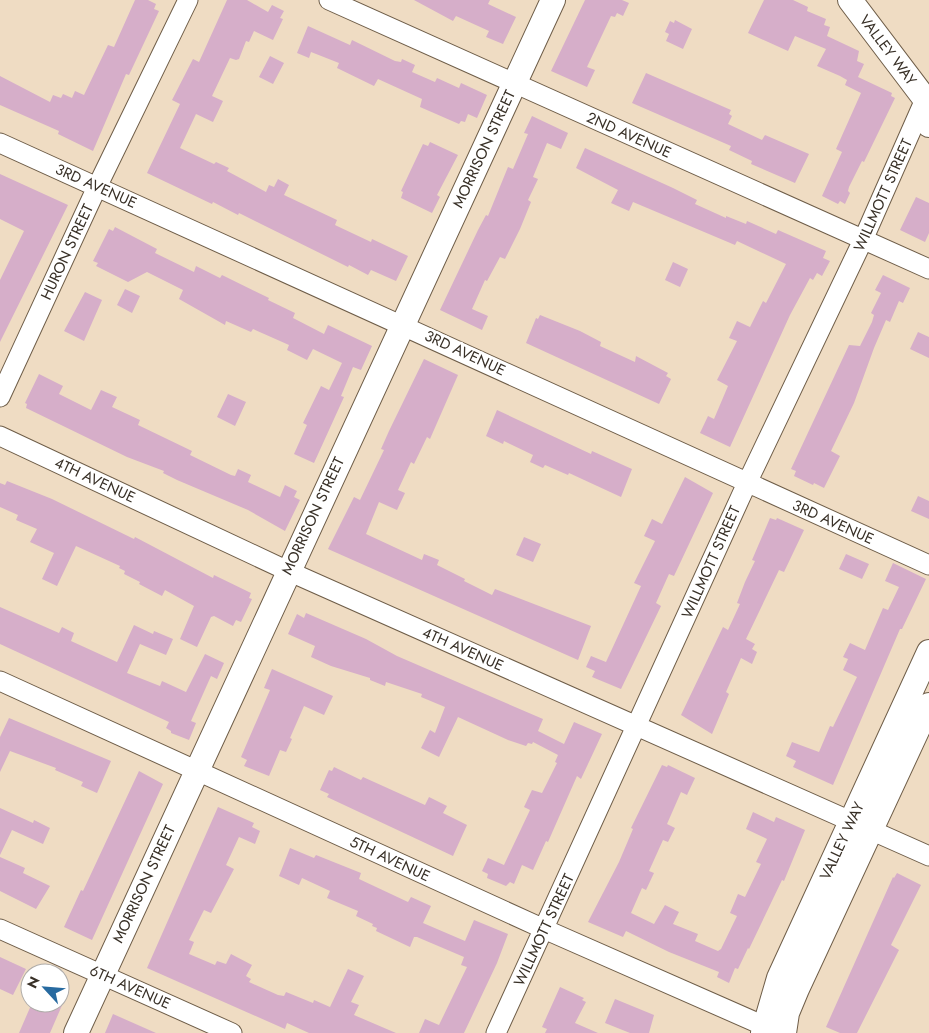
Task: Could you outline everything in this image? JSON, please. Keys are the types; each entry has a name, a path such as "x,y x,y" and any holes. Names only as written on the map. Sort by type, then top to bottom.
{"street":[{"name":"HURON STREET","path":"0,397 97,188 188,0"},
{"name":"2ND AVENUE","path":"329,0 929,269"},
{"name":"MORRISON STREET","path":"76,1033 553,0"},
{"name":"VALLEY WAY","path":"850,0 928,97 929,125"},
{"name":"WILLMOTT STREET","path":"496,1033 747,483 863,240 928,97"},
{"name":"3RD AVENUE","path":"0,143 929,565"},
{"name":"4TH AVENUE","path":"0,436 288,571 929,856"},
{"name":"VALLEY WAY","path":"861,825 929,652"},
{"name":"5TH AVENUE","path":"0,681 544,930 773,1031"},
{"name":"VALLEY WAY","path":"773,1031 779,978 861,825 929,705"},
{"name":"6TH AVENUE","path":"0,929 232,1033"}],"building":[{"path":"135,0 148,0 156,4 154,9 159,11 129,75 126,74 93,151 58,134 59,131 0,105 0,76 50,102 53,95 61,98 63,94 72,98 75,91 84,95 108,45 114,47"},
{"path":"227,0 247,0 268,12 272,5 284,11 280,18 283,19 273,40 254,31 249,42 246,41 239,59 230,58 212,96 223,101 213,122 196,114 180,148 214,164 216,162 229,168 227,171 266,192 269,185 274,187 278,179 289,185 284,195 337,220 335,225 337,226 371,242 372,239 408,256 396,281 371,270 368,275 349,265 348,267 239,213 238,215 213,202 212,204 147,173 180,104 172,100 193,59 199,62"},
{"path":"414,0 490,0 488,4 516,17 503,44 486,37 489,31 456,16 453,21"},
{"path":"585,0 622,0 629,3 623,16 617,13 615,17 611,16 587,67 595,70 587,87 551,71"},
{"path":"764,0 793,0 808,7 807,11 826,19 824,25 830,27 827,36 859,51 857,61 864,64 858,77 892,93 891,96 895,98 864,162 862,161 849,187 848,191 850,193 845,204 840,201 838,204 822,196 842,152 836,149 861,93 845,85 847,80 817,66 826,49 795,36 788,51 748,33"},
{"path":"675,20 692,29 683,49 666,41 669,34 665,32 670,21 674,23"},
{"path":"308,26 350,45 352,40 395,61 401,62 402,59 415,65 412,72 435,82 437,78 459,88 461,83 487,95 477,118 468,114 465,122 461,121 459,124 420,107 422,99 378,79 374,86 337,68 339,63 311,52 309,58 297,53"},
{"path":"270,56 284,63 273,84 259,77"},
{"path":"646,73 731,110 729,114 732,116 728,124 762,140 765,135 809,154 795,183 751,164 752,161 729,150 731,146 632,103"},
{"path":"532,116 568,133 561,149 547,143 533,177 538,179 528,200 531,202 520,229 505,259 500,257 487,281 485,280 472,309 488,316 482,330 440,310 478,230 486,215 488,216 508,167 513,169 528,134 524,133"},
{"path":"430,142 458,155 437,195 440,197 432,213 401,198 403,192 401,191 423,144 428,146"},
{"path":"585,148 673,188 697,200 695,204 726,218 726,216 746,224 747,221 776,234 778,230 826,251 823,258 830,261 822,276 817,273 813,280 810,278 790,315 730,447 700,433 708,416 714,419 728,386 717,380 737,341 729,338 737,321 750,327 763,301 766,303 786,264 737,241 735,245 633,202 629,211 611,203 618,190 576,168"},
{"path":"0,174 68,205 0,342 0,280 24,231 0,219"},
{"path":"916,197 929,203 929,233 925,242 900,230"},
{"path":"115,227 157,249 155,253 194,272 196,266 220,278 222,275 269,298 268,300 295,313 293,318 324,334 328,325 372,346 361,370 353,367 341,396 344,397 314,463 294,454 307,425 303,423 321,386 329,390 342,363 313,349 307,360 287,350 289,345 253,329 251,332 226,321 225,325 179,299 183,290 147,272 128,282 96,266 98,263 93,261 109,229 113,231"},
{"path":"673,262 688,269 680,287 665,280"},
{"path":"883,275 910,288 903,303 899,301 890,322 886,320 854,403 831,451 840,456 824,488 814,483 813,485 794,476 796,471 791,469 849,345 860,346 872,322 874,315 871,313 881,293 875,290"},
{"path":"125,289 140,296 132,313 117,305"},
{"path":"85,292 102,300 84,341 64,331"},
{"path":"540,315 580,331 601,342 600,346 635,362 636,356 668,373 666,376 671,379 659,404 526,343 536,318 538,319"},
{"path":"918,332 929,337 929,358 910,349"},
{"path":"424,359 458,375 430,439 427,437 414,464 411,462 398,490 405,493 397,510 379,502 366,534 422,560 424,554 439,560 437,565 492,595 495,589 591,626 578,660 328,549 354,497 360,500 384,450 381,449 389,431"},
{"path":"39,374 63,386 59,394 91,410 101,390 117,397 112,407 140,420 138,425 192,451 190,455 231,475 235,476 238,469 251,475 248,482 280,497 285,485 297,491 294,497 300,500 285,531 248,510 177,480 163,473 164,471 127,457 26,408 27,404 25,403"},
{"path":"228,394 246,402 235,426 217,417"},
{"path":"497,410 591,454 592,451 632,469 621,497 569,473 568,475 545,465 543,468 530,462 533,455 504,441 503,444 486,436"},
{"path":"685,477 713,493 674,576 669,574 656,603 661,606 621,689 592,677 595,671 586,667 591,656 606,662 641,586 634,583 655,541 644,536 652,519 662,524"},
{"path":"7,481 52,499 134,539 135,537 213,578 214,575 251,593 249,598 252,599 241,622 236,620 233,626 214,616 211,617 197,647 180,639 194,606 165,590 162,596 124,574 125,571 119,568 120,566 76,546 57,586 42,579 54,553 30,542 37,529 16,520 18,515 0,507 0,483 5,485"},
{"path":"918,496 929,501 929,519 911,511"},
{"path":"770,518 776,520 777,518 804,530 784,572 779,570 746,639 755,644 752,649 757,652 752,664 741,658 726,692 729,694 712,734 681,715 723,627 728,630 740,604 737,603 755,561 752,560"},
{"path":"524,537 541,544 533,562 516,555"},
{"path":"846,554 869,564 862,579 839,569"},
{"path":"893,563 926,579 902,629 900,629 833,785 793,767 796,761 786,756 792,742 819,752 830,726 833,727 857,677 843,670 848,659 843,657 850,643 865,650 883,608 888,610 899,587 885,581"},
{"path":"0,607 59,633 62,627 74,633 71,641 117,662 134,625 153,634 154,631 173,639 166,655 140,644 127,673 160,686 162,681 186,692 205,654 224,663 217,679 211,676 191,721 196,723 189,740 171,733 166,728 169,722 0,644"},
{"path":"306,613 366,639 397,656 543,719 538,731 564,744 574,722 602,734 581,779 577,776 548,842 546,841 533,870 522,865 514,884 510,882 506,886 487,878 488,874 482,871 488,858 504,865 530,810 524,807 532,790 542,793 557,763 555,762 558,755 533,742 532,744 528,743 526,746 508,740 458,717 439,757 421,748 430,730 435,733 445,707 421,697 422,694 386,682 385,686 370,680 370,678 331,666 311,657 315,646 288,634 297,614 304,618"},
{"path":"272,669 333,696 324,715 304,706 286,752 280,750 269,776 244,766 247,760 241,757 270,690 264,688"},
{"path":"9,718 111,761 97,793 81,786 83,782 55,770 56,768 10,751 0,772 0,737"},
{"path":"662,765 667,767 668,765 695,778 687,795 681,792 667,824 675,828 668,842 663,840 649,871 654,873 646,890 642,888 631,913 654,924 665,905 679,912 673,924 698,934 695,941 718,951 721,949 737,916 730,913 738,894 745,897 761,864 756,862 767,839 746,829 753,812 774,822 776,817 805,830 784,881 782,880 749,949 738,969 735,968 729,983 717,977 719,972 669,952 626,931 623,937 588,922 619,862 633,829 631,828"},
{"path":"334,767 361,780 363,777 425,805 429,797 447,806 443,813 467,825 453,856 327,797 329,794 320,790 329,770 332,771"},
{"path":"139,771 163,784 92,940 64,927 81,890 83,891"},
{"path":"218,807 254,823 252,827 260,831 255,844 239,837 226,865 234,869 211,913 204,910 189,940 194,942 189,954 215,965 217,961 226,964 231,954 252,965 246,976 251,979 249,982 278,995 284,996 286,992 313,1003 314,1000 330,1007 348,969 364,976 351,1002 359,1005 354,1015 396,1033 309,1033 287,1023 285,1029 147,968"},
{"path":"0,808 33,823 34,820 50,828 43,844 12,830 0,855"},
{"path":"290,848 314,858 316,855 361,873 359,879 408,902 411,897 431,906 423,923 465,941 474,920 508,934 497,963 464,1033 419,1033 425,1019 439,1025 467,967 461,965 464,957 417,937 414,937 410,947 376,931 377,928 372,926 373,924 356,916 358,911 327,898 330,891 302,878 299,885 279,876"},
{"path":"0,857 25,868 23,873 50,886 36,909 0,891"},
{"path":"897,873 921,885 891,945 899,950 857,1033 840,1033 826,1027 893,877"},
{"path":"0,957 20,966 20,981 13,995 0,989"},
{"path":"560,987 584,998 582,1000 586,1002 575,1023 598,1033 545,1033 547,1029 542,1027"},
{"path":"615,999 654,1015 649,1033 630,1033 605,1023"},
{"path":"28,1013 59,1013 50,1033 19,1033"},
{"path":"113,1014 156,1033 105,1033"}]}
